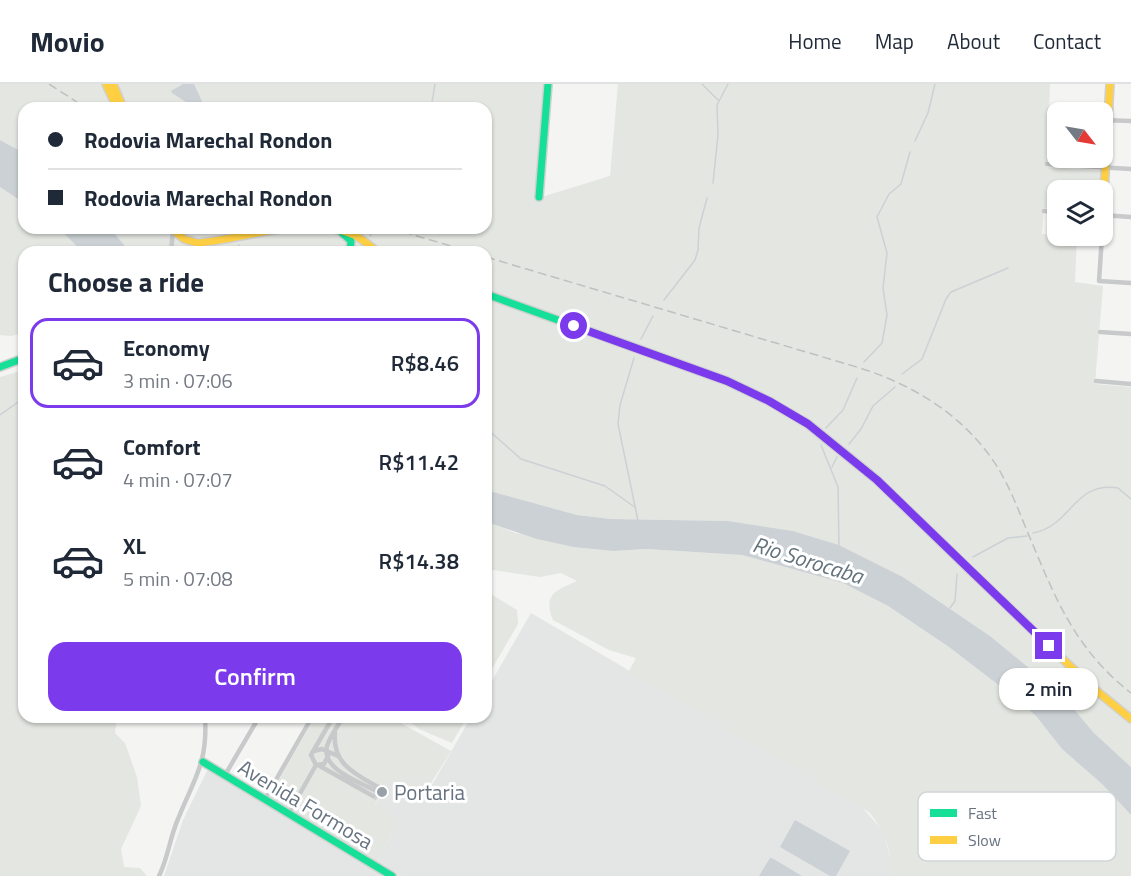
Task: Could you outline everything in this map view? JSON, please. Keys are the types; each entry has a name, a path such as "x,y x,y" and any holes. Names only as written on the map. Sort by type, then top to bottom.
{"main road":[{"path":"106,84 114,102"},
{"path":"113,84 120,102"},
{"path":"539,197 548,84"},
{"path":"1108,102 1110,84"},
{"path":"1105,180 1106,168"},
{"path":"177,234 184,239 201,243 258,234"},
{"path":"343,234 351,241 351,246"},
{"path":"350,234 357,236 370,246"},
{"path":"492,297 720,378 769,401 808,424 866,470 1093,688 1131,719"},
{"path":"492,301 509,304"},
{"path":"0,367 18,360"},
{"path":"0,367 18,365"},
{"name":"Avenida Formosa","path":"203,762 392,876"}],"street":[{"path":"1113,120 1131,121"},
{"path":"1106,168 1131,169"},
{"path":"1113,216 1131,217"},
{"path":"1101,246 1099,281 1131,283"},
{"path":"1100,332 1131,334"},
{"path":"1096,381 1131,384"},
{"path":"159,876 177,820 203,762 205,723"},
{"path":"225,775 255,723"},
{"path":"265,799 309,723"},
{"path":"330,723 311,758 317,765 376,791"},
{"path":"289,813 317,765 326,762 328,743 340,723"},
{"path":"336,730 338,756 345,767 376,791"},
{"path":"314,751 322,749 333,766 376,791"},
{"path":"327,754 338,756"},
{"path":"333,766 345,767"}],"shaded area":[{"path":"0,84 104,84 112,102 18,102 18,150 0,140"},
{"path":"115,84 545,84 535,199 610,176 618,84 1050,84 1049,102 1047,102 1047,168 1100,170 1103,174 1103,180 1047,180 1047,208 1044,208 1042,234 1047,234 1047,246 1077,246 1075,282 1103,286 1095,384 1131,387 1131,767 1094,733 1063,696 990,636 903,577 839,545 793,531 728,521 611,519 577,515 492,492 492,246 125,246 115,234 492,234 492,102 123,102"},
{"path":"0,187 18,199 18,234 65,234 76,246 18,246 18,334 0,335"},
{"path":"18,372 18,723 116,723 115,733 125,743 137,777 141,806 121,849 124,867 140,868 147,876 0,876 0,377"},
{"path":"492,524 516,533 614,551 646,549 742,555 843,583 888,606 949,647 1018,700 1036,716 1062,749 1109,792 918,792 918,861 1116,861 1116,799 1131,815 1131,876 891,876 886,842 869,812 629,671 636,658 609,650 553,620 549,604 553,594 577,581 561,573 540,577 492,570"},
{"path":"492,595 517,610 518,624 492,669"},
{"path":"531,613 862,807 883,831 891,860 891,876 402,876 377,861 396,827 375,806 389,780 419,795 429,790 468,723 492,723 492,681"},
{"path":"312,723 401,723 451,751 425,793 419,795 389,780 375,805 392,816 396,827 377,861 402,876 377,876 379,872 265,804"},
{"path":"412,723 464,723 452,743 419,729"},
{"path":"207,771 380,872 377,876 164,876 183,820"}],"water":[{"path":"183,84 194,84 202,102 186,102 171,91"},
{"path":"0,140 18,150 18,199 0,187"},
{"path":"65,234 115,234 125,246 76,246"},
{"name":"Rio Sorocaba","path":"492,492 577,515 611,519 728,521 793,531 839,545 903,577 990,636 1063,696 1094,733 1131,767 1131,815 1116,799 1116,792 1109,792 1062,749 1036,716 1018,700 949,647 888,606 843,583 742,555 646,549 614,551 574,547 537,539 492,524"},
{"path":"795,820 850,851 836,876 830,876 780,847"},
{"path":"772,858 802,876 759,876"}],"waterway":[{"path":"432,102 435,84"},
{"path":"702,84 718,100"},
{"path":"713,183 718,135 717,105 728,84"},
{"path":"915,141 928,113 935,84"},
{"path":"864,362 882,343 887,315 883,288 887,253 877,217 889,194 901,184 910,152"},
{"path":"664,300 695,260 699,228 707,198"},
{"path":"902,374 922,359 946,299 951,292 1008,268"},
{"path":"641,339 653,316"},
{"path":"634,358 620,405 618,424 638,521"},
{"path":"826,428 843,410 857,378"},
{"path":"849,444 861,429 873,406 895,387"},
{"path":"0,415 18,402"},
{"path":"492,433 521,459 605,486 636,508"},
{"name":"Rio Sorocaba","path":"821,445 838,487 839,546"},
{"path":"832,467 837,457"},
{"path":"1033,533 1046,529 1056,522 1091,491 1118,488 1131,499"},
{"path":"973,557 1008,538 1027,536"},
{"path":"950,608 955,601 957,574"}],"tunnel":[{"path":"373,796 378,799"}],"railway":[{"path":"49,84 77,102"},
{"path":"410,234 451,246"},
{"path":"492,259 860,368 901,384 938,406 971,433 998,468 1013,496 1066,617 1093,657 1131,693"}],"traffic: fast":[{"path":"539,197 548,84"},
{"path":"343,234 351,241 351,246"},
{"path":"492,296 727,381 769,401 808,424 877,480 974,574"},
{"path":"0,367 18,360"},
{"path":"203,762 392,876"}],"traffic: slow":[{"path":"106,84 114,102"},
{"path":"113,84 120,102"},
{"path":"1105,180 1110,84"},
{"path":"178,234 184,239 197,243 254,234"},
{"path":"351,234 369,246"},
{"path":"974,574 1093,688 1131,719"}],"place":[{"name":"Portaria","path":"382,792"}],"route":[{"path":"574,326 713,375 769,401 808,424 877,480 1049,646"}]}
